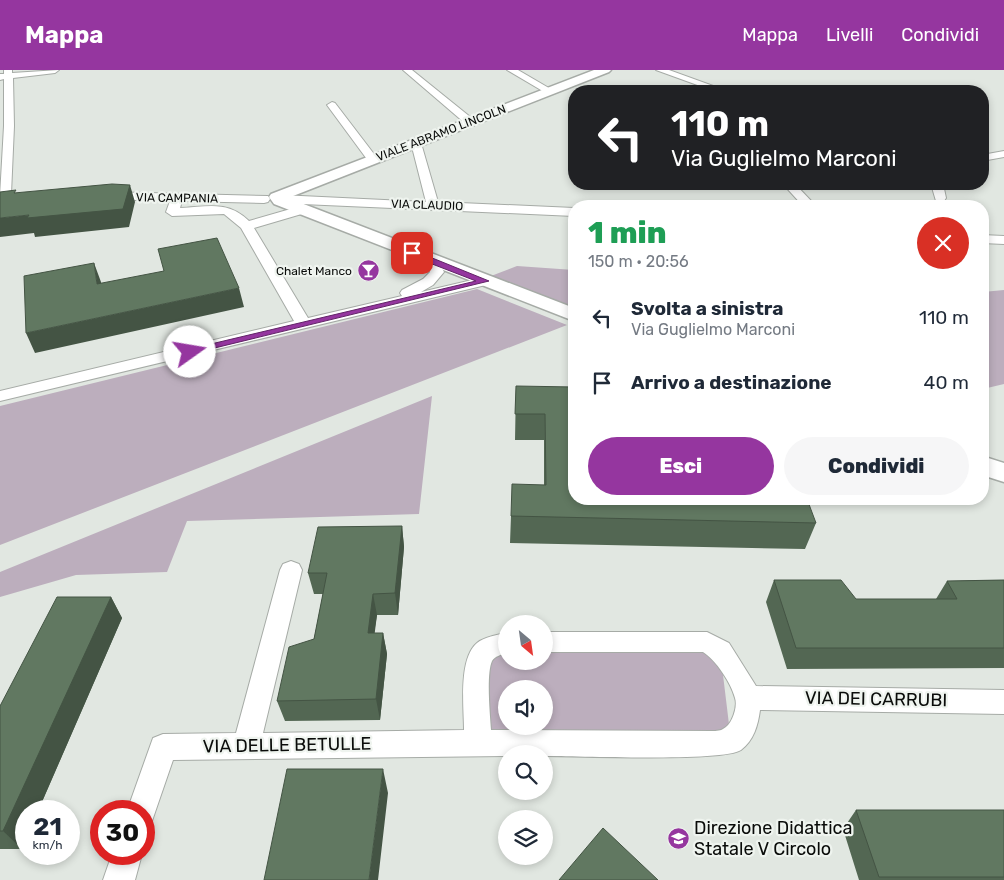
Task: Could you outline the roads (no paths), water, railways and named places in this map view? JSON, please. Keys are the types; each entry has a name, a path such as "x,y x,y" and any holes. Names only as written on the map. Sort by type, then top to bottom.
{"street":[{"path":"7,194 6,74 55,70"},
{"path":"407,70 470,122"},
{"path":"511,70 549,92"},
{"name":"VIALE ABRAMO LINCOLN","path":"275,199 605,70"},
{"path":"660,70 704,85"},
{"path":"332,105 373,160"},
{"path":"416,143 433,205"},
{"path":"989,157 1004,154"},
{"path":"795,190 804,200"},
{"path":"938,190 940,198"},
{"name":"VIA CAMPANIA","path":"91,196 275,199"},
{"path":"177,198 172,212 226,210 236,215 246,226 304,325"},
{"path":"275,199 568,313"},
{"name":"VIA CLAUDIO","path":"275,199 568,212"},
{"path":"246,226 301,210"},
{"path":"989,239 1004,240"},
{"path":"356,313 428,282 437,272 431,260"},
{"path":"0,396 485,281"},
{"path":"989,467 1004,472"},
{"path":"246,746 291,570"},
{"path":"553,642 707,642 720,650 729,662 749,698"},
{"path":"478,743 477,668 483,654 498,644"},
{"name":"VIA DELLE BETULLE","path":"146,800 163,747 478,743 710,744 732,741 745,725 749,698"},
{"name":"VIA DEI CARRUBI","path":"749,698 1004,702"},
{"path":"119,880 124,865"}],"place":[{"name":"Chalet Manco","path":"368,271"},
{"name":"Direzione Didattica Statale V Circolo","path":"678,838"}]}
